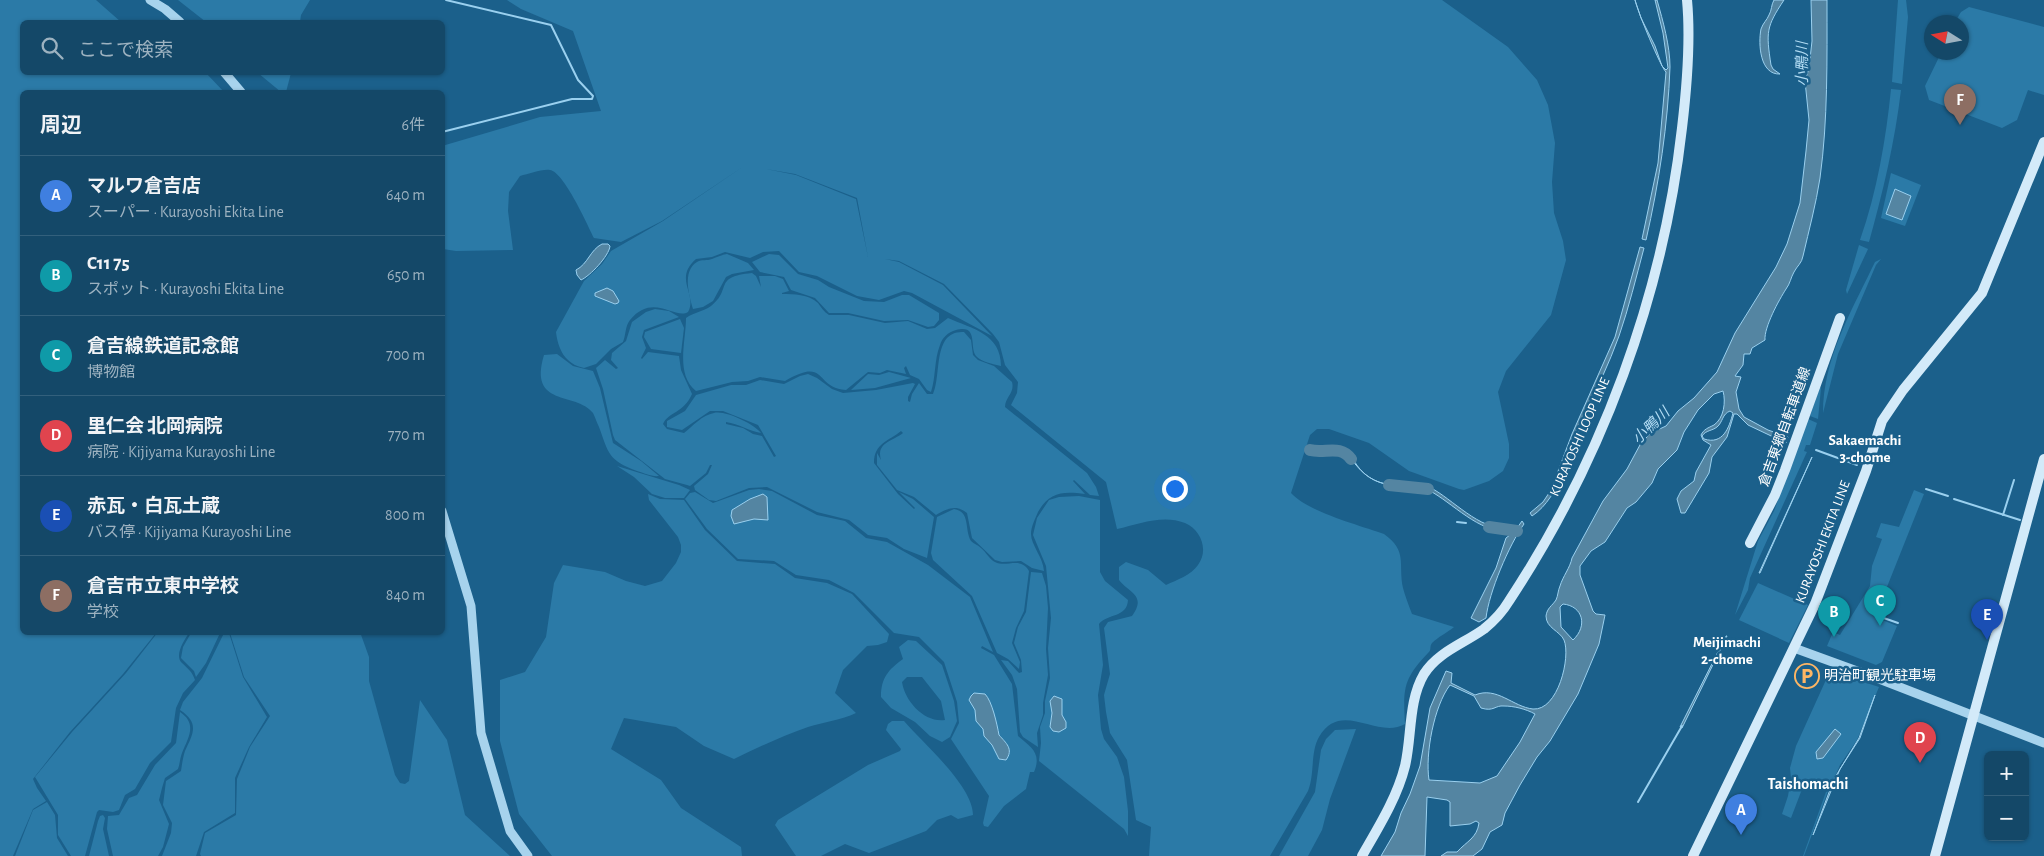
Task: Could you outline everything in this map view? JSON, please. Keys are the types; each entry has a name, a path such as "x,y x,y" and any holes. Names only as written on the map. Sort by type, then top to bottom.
{"main road":[{"name":"KURAYOSHI LOOP LINE","path":"1362,856 1386,812 1402,775 1408,750 1414,700 1422,676 1439,657 1484,628 1508,603 1580,478 1628,361 1646,309 1661,250 1678,168 1686,92 1687,0"},
{"name":"KURAYOSHI EKITA LINE","path":"1693,856 1818,595 1866,471 1882,421 1903,390 1982,293 2043,147"},
{"name":"倉吉東郷自転車道線","path":"1750,543 1775,495 1840,318"},
{"path":"1935,856 2044,459"}],"street":[{"path":"150,0 166,9 178,20"},
{"path":"227,75 239,90"},
{"path":"445,520 470,606 481,733 510,831 528,856"},
{"path":"1794,648 2044,743"}],"shaded area":[{"path":"0,0 96,0 119,20 20,20 20,75 208,75 222,90 20,90 20,635 154,635 123,674 70,732 33,779 46,801 33,809 13,856 0,856"},
{"path":"178,0 310,0 301,15 300,20 203,20"},
{"path":"507,0 1442,0 1508,47 1537,80 1548,105 1555,143 1552,182 1554,213 1563,241 1566,260 1551,315 1506,371 1498,392 1509,444 1509,458 1503,471 1489,481 1464,490 1459,489 1409,471 1369,443 1329,429 1317,429 1310,435 1291,493 1299,500 1321,512 1384,534 1392,540 1401,558 1403,588 1412,614 1454,627 1432,643 1429,652 1409,678 1406,685 1404,702 1405,724 1394,728 1348,720 1338,721 1328,726 1316,743 1308,791 1270,856 1149,856 1151,827 1136,820 1127,760 1110,733 1104,695 1110,674 1104,628 1108,622 1132,616 1138,603 1135,595 1119,580 1119,567 1126,562 1148,570 1166,585 1195,569 1203,553 1202,541 1191,526 1177,520 1151,521 1117,529 1106,482 1011,405 1017,393 1018,382 1005,365 999,342 944,284 899,261 885,259 899,262 943,285 992,336 912,293 904,291 879,300 857,296 817,276 799,272 779,251 763,252 750,258 725,252 712,257 696,259 689,266 686,273 690,299 688,312 677,313 655,307 639,312 627,325 623,342 611,349 596,364 584,368 577,366 567,359 561,350 556,332 584,281 602,264 611,251 663,221 744,166 662,221 621,242 594,238 575,200 556,173 546,170 520,176 509,192 508,211 513,250 456,251 445,249 445,145 540,117 601,111 573,31 521,9","holes":["766,169 795,174 857,198 868,257 856,199 796,175"]},
{"path":"1655,0 1657,0 1666,34 1670,67 1662,154 1646,240 1642,239 1658,163 1666,72 1662,66 1666,70 1668,68 1663,33"},
{"path":"1774,0 1784,0 1774,17 1768,37 1771,65 1780,74 1768,70 1760,50 1761,29 1770,13"},
{"path":"1811,0 1827,0 1823,156 1816,198 1801,263 1794,272 1789,285 1772,314 1765,340 1752,348 1750,354 1744,354 1743,365 1735,376 1741,377 1736,392 1739,409 1744,417 1768,430 1788,437 1786,443 1748,425 1737,414 1734,414 1727,437 1712,457 1709,473 1685,513 1681,513 1677,499 1681,491 1694,481 1696,472 1711,445 1703,440 1701,435 1717,422 1722,414 1724,405 1723,391 1714,394 1698,410 1684,432 1677,450 1658,469 1652,483 1636,502 1627,508 1605,542 1591,551 1580,566 1580,575 1593,611 1596,614 1605,615 1599,644 1578,694 1550,741 1537,757 1520,785 1505,813 1502,825 1490,832 1482,849 1473,856 1441,856 1447,852 1457,852 1474,836 1479,823 1476,821 1470,824 1450,826 1450,802 1427,797 1425,856 1381,856 1395,832 1420,766 1430,708 1446,671 1452,673 1451,683 1475,695 1491,693 1533,709 1542,707 1556,693 1564,670 1566,648 1562,637 1548,624 1546,616 1556,600 1561,582 1572,558 1603,501 1627,469 1641,443 1651,433 1666,426 1678,411 1694,398 1717,372 1735,333 1776,267 1787,244 1800,203 1809,120 1805,81 1809,68 1812,41","holes":["1730,411 1733,413 1724,434 1716,440 1704,439 1702,436 1717,427 1725,414","1563,604 1575,608 1581,618 1581,629 1573,640 1561,627 1560,607","1450,685 1474,696 1481,708 1512,707 1524,709 1535,714 1520,742 1497,776 1480,783 1429,780 1428,757 1432,731 1444,694"]},
{"path":"1898,0 1906,0 1908,17 1902,84 1892,82"},
{"path":"1969,7 2044,27 2044,95 2028,90 2017,120 2002,128 1929,100 1925,86 1938,60 1969,60 1969,15 1959,15"},
{"path":"1642,20 1655,46 1662,65 1655,50"},
{"path":"260,75 290,75 287,90 279,90"},
{"path":"1891,89 1901,90 1888,166 1869,242 1860,240 1880,165"},
{"path":"1891,173 1921,185 1905,226 1881,218"},
{"path":"1895,189 1911,196 1902,220 1886,214"},
{"path":"602,244 608,244 610,246 609,250 594,270 581,280 576,270"},
{"path":"1859,245 1868,249 1847,294 1846,290"},
{"path":"1640,247 1644,248 1623,325 1611,357 1584,417 1558,484 1551,497 1532,516 1530,513 1543,502 1551,490 1572,434 1615,337"},
{"path":"727,254 748,263 754,270 726,277 713,301 703,307 693,309 688,284 689,271 692,266 699,261 710,260"},
{"path":"769,254 779,255 798,274 818,280 829,287 864,301 884,302 902,295 909,295 939,313 939,320 934,326 928,327 908,320 884,321 848,313 829,313 815,298 791,290 784,277 760,272 752,262"},
{"path":"1881,259 1876,265 1838,354 1823,413 1824,393 1828,374 1839,338 1875,262"},
{"path":"752,273 756,276 761,287 759,276 775,276 783,279 789,291 782,294 796,294 810,298 818,303 829,315 849,315 885,323 908,321 927,329 935,328 948,318 984,334 991,340 1000,355 1001,366 978,358 974,352 971,333 963,329 950,332 941,342 931,392 927,390 919,379 910,375 906,366 904,368 906,374 887,370 880,373 868,372 846,390 829,384 815,372 808,372 785,381 760,377 696,391 686,376 684,366 686,318 711,306 721,294 727,281 732,277"},
{"path":"607,288 613,291 619,301 618,303 615,304 595,296 595,293"},
{"path":"655,309 669,311 679,317 644,330 642,337 646,348 641,358 648,352 679,356 681,370 692,394 681,409 665,420 663,424 667,429 684,433 706,416 714,413 725,414 739,418 757,429 761,433 726,422 726,424 743,428 753,434 762,436 774,457 776,456 758,425 723,411 710,411 682,430 667,427 667,421 685,411 696,395 731,385 746,385 760,380 784,384 808,374 832,389 843,393 876,390 913,383 915,384 908,397 910,402 912,394 919,383 927,394 933,394 936,386 940,355 947,338 954,333 964,332 971,340 973,355 978,360 994,366 1012,382 1013,386 1005,407 1087,473 1096,487 1099,496 1090,495 1074,480 1085,494 1057,494 1042,505 1034,520 1031,534 1044,571 1032,568 1021,561 1002,562 995,560 972,538 967,513 963,510 951,508 936,515 914,497 897,490 877,465 877,453 881,460 880,454 883,446 903,433 901,431 879,447 875,456 874,463 898,494 914,509 899,492 913,499 934,517 927,558 904,549 887,538 868,535 849,520 817,512 767,487 749,488 716,501 709,500 695,490 694,486 708,474 712,465 710,465 706,473 690,486 665,479 615,440 613,435 603,389 596,368 605,360 616,369 618,368 611,360 612,353 626,341 632,322 646,312"},
{"path":"680,319 684,328 681,353 651,349 644,337 645,332"},
{"path":"557,354 573,366 593,371 600,388 613,443 641,461 659,476 637,471 620,463 608,450 593,413 585,406 556,396 548,391 543,383 541,372 544,355"},
{"path":"889,372 911,378 875,388 851,390 868,374 879,375"},
{"path":"1821,388 1818,419 1810,416"},
{"path":"1808,419 1817,423 1810,445 1806,445 1804,451 1807,452 1750,578 1748,590 1735,615 1758,541 1774,511"},
{"path":"1339,450 1351,454 1364,473 1346,455"},
{"path":"1812,457 1760,573 1759,573"},
{"path":"617,466 690,490 684,498 665,498 652,494 634,477"},
{"path":"1411,485 1431,488 1486,524 1504,526 1505,529 1496,530 1486,527 1466,516 1430,491 1411,487"},
{"path":"749,490 772,491 817,515 845,521 866,538 887,542 928,565 970,597 993,652 982,646 981,648 994,655 1012,684 1018,736 1034,751 1037,760 1034,772 1030,772 1026,789 1004,806 988,827 984,826 983,823 989,796 951,739 959,723 957,702 944,662 919,637 894,633 854,593 829,580 796,575 774,561 738,559 707,529 685,499 690,493 695,492 713,503"},
{"path":"1914,490 1924,494 1875,617 1897,626 1882,662 1876,665 1827,646 1833,632 1840,635 1870,586 1872,566 1882,539 1876,537 1881,523 1899,527"},
{"path":"648,494 660,499 684,500 705,530 737,561 775,564 795,578 827,583 852,594 889,634 887,642 867,646 843,670 835,693 856,713 799,730 734,759 704,746 676,727 624,718 611,749 661,780 681,808 741,847 742,856 552,856 519,814 500,741 500,680 525,672 546,637 554,583 563,565 605,572 626,581 645,586 662,581 676,563 681,552 681,545 678,537 649,500"},
{"path":"763,494 767,497 768,520 754,519 734,524 731,516 732,510 750,499"},
{"path":"1079,496 1100,500 1100,572 1105,581 1128,600 1127,606 1121,613 1107,618 1099,624 1103,665 1098,695 1101,729 1104,739 1117,757 1124,777 1128,811 1128,836 1124,829 1039,761 1040,727 1045,713 1045,701 1050,678 1048,648 1051,618 1046,566 1033,535 1037,518 1049,500 1059,497"},
{"path":"954,509 965,517 971,541 981,548 993,561 1004,564 1022,564 1029,571 1024,611 1016,628 1012,643 1020,662 1019,669 1008,659 997,653 972,596 933,560 931,553 937,517"},
{"path":"1522,521 1524,524 1512,544 1495,582 1486,618 1479,622 1471,618 1496,568 1506,538 1515,531"},
{"path":"1031,572 1042,573 1046,586 1048,608 1046,649 1048,675 1043,715 1037,733 1038,747 1023,737 1020,732 1017,689 1012,675 1001,660 1008,661 1019,673 1022,672 1021,660 1014,643 1018,627 1026,612"},
{"path":"1758,583 1808,605 1789,643 1739,620"},
{"path":"156,635 188,635 179,652 179,656 195,680 183,693 176,708 171,742 150,763 135,789 125,795 119,810 113,812 99,810 97,812 85,856 71,856 58,835 58,815 35,777 72,732 126,673"},
{"path":"190,635 219,635 206,663 196,677 194,671 181,658 183,647"},
{"path":"223,635 230,635 243,677 267,717 249,747 235,778 235,813 204,832 196,856 162,856 171,833 172,823 163,805 166,781 181,771 184,753 193,729 190,720 180,710 183,702 202,678"},
{"path":"231,635 361,635 369,657 369,681 395,775 400,783 405,784 409,781 420,700 447,740 465,815 510,856 201,856 205,833 236,815 237,779 250,747 270,716 244,677"},
{"path":"1727,636 1682,728 1680,727"},
{"path":"908,640 916,641 942,665 954,701 957,721 950,737 942,742 930,736 915,722 891,708 881,697 882,685 886,675 903,659 899,647","holes":["907,677 922,677 941,701 945,720 938,720 923,715 907,697 902,682"]},
{"path":"1830,671 1879,687 1857,740 1840,765 1829,790 1804,784 1791,818 1782,814 1788,796 1791,778 1790,768 1796,746"},
{"path":"974,693 985,694 988,697 999,735 1009,749 1006,760 999,759 992,745 984,736 983,729 976,721 975,710 969,700"},
{"path":"1875,695 1860,738 1842,766 1859,738"},
{"path":"1054,696 1062,699 1062,715 1066,722 1066,728 1059,732 1053,731 1050,727 1052,713 1050,701"},
{"path":"180,712 189,721 190,731 178,769 165,778 159,800 169,824 163,847 158,856 113,856 107,829 108,816 119,815 129,798 137,795 155,765 176,743"},
{"path":"892,721 904,721 946,765 965,791 971,804 973,815 958,819 951,815 937,820 926,831 869,853 845,844 821,856 796,856 775,825 778,820 868,765 900,751 901,749 886,730 888,724"},
{"path":"1356,729 1330,799 1322,830 1308,856 1279,856 1315,792 1321,750 1326,739 1335,730"},
{"path":"1835,729 1841,734 1823,758 1817,759 1816,752"},
{"path":"1840,769 1813,835 1834,779"},
{"path":"1828,791 1804,856 1803,856 1826,792"},
{"path":"47,802 55,815 57,838 68,856 15,856 33,810"},
{"path":"103,815 105,818 103,829 109,856 89,856 98,821 100,816"}],"waterway":[{"path":"445,131 572,99 592,99 593,96 578,80 551,25 446,0"},
{"path":"1310,450 1342,452 1351,459"},
{"path":"1816,450 1857,465"},
{"path":"2003,515 2014,480"},
{"path":"1389,485 1428,489"},
{"path":"1926,489 1948,496"},
{"path":"1954,499 2020,520"},
{"path":"1457,522 1466,523"},
{"path":"1489,527 1517,531"},
{"path":"1878,616 1898,623"},
{"path":"1638,802 1682,726"}],"place":[{"name":"倉吉市立東中学校","path":"1960,125"},
{"name":"倉吉線鉄道記念館","path":"1880,626"},
{"name":"C11 75","path":"1834,637"},
{"name":"赤瓦・白瓦土蔵","path":"1987,640"},
{"name":"明治町観光駐車場","path":"1807,676"},
{"name":"里仁会 北岡病院","path":"1920,763"},
{"name":"マルワ倉吉店","path":"1741,835"}],"district":[{"name":"Sakaemachi 3-chome","path":"1865,448"},
{"name":"Meijimachi 2-chome","path":"1727,650"},
{"name":"Taishomachi","path":"1808,784"}],"water label":[{"name":"小鴨川","path":"1802,64"},
{"name":"小鴨川","path":"1651,426"}]}
